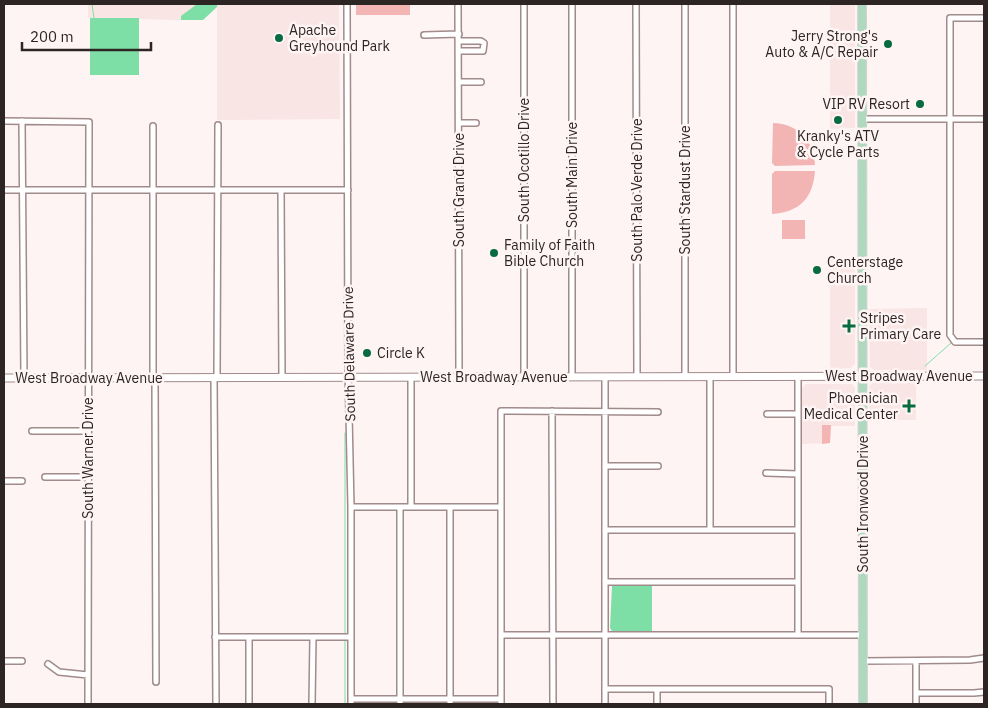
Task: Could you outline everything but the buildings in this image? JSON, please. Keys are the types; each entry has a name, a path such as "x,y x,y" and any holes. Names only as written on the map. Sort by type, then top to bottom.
{"main road":[{"name":"South Ironwood Drive","path":"862,4 863,704"},
{"name":"West Broadway Avenue","path":"4,378 984,376"}],"street":[{"name":"South Delaware Drive","path":"348,4 348,377 351,507 347,637 351,702"},
{"name":"South Grand Drive","path":"458,4 459,377"},
{"name":"South Ocotillo Drive","path":"524,4 524,377"},
{"name":"South Main Drive","path":"572,4 572,377"},
{"name":"South Palo Verde Drive","path":"636,4 636,377"},
{"name":"South Stardust Drive","path":"685,4 685,377"},
{"path":"733,4 733,377"},
{"path":"984,18 950,18 950,335 953,340 959,342 984,342"},
{"path":"424,35 459,34"},
{"path":"458,51 483,52 484,49 482,41 459,41"},
{"path":"458,82 481,82"},
{"path":"862,119 984,118"},
{"path":"4,121 22,121 24,378"},
{"name":"South Warner Drive","path":"22,121 89,122 88,704"},
{"path":"459,123 476,123"},
{"path":"216,704 218,125"},
{"path":"153,126 156,682"},
{"path":"4,190 348,190"},
{"path":"281,190 282,378"},
{"path":"710,376 710,530"},
{"path":"411,377 411,507"},
{"path":"605,377 605,704"},
{"path":"798,377 798,634"},
{"path":"351,702 501,702 501,411 658,412"},
{"path":"552,411 552,704"},
{"path":"767,414 798,414"},
{"path":"32,431 88,431"},
{"path":"605,466 658,466"},
{"path":"766,473 798,474"},
{"path":"45,477 88,477"},
{"path":"4,481 22,481"},
{"path":"351,507 501,507"},
{"path":"400,507 400,702"},
{"path":"450,507 450,702"},
{"path":"605,530 798,530"},
{"path":"605,582 798,582"},
{"path":"501,635 862,635"},
{"path":"215,637 347,637"},
{"path":"249,637 249,704"},
{"path":"312,637 312,704"},
{"path":"863,661 970,660 984,658"},
{"path":"4,661 22,661"},
{"path":"916,661 916,704"},
{"path":"48,664 59,672 88,675"},
{"path":"605,689 829,688 829,704"},
{"path":"657,689 657,704"},
{"path":"916,693 984,692"}],"shaded area":[{"path":"88,4 197,4 182,16 181,20 88,18"},
{"path":"197,4 217,4 217,7 203,20 181,20 181,16"},
{"path":"217,4 339,4 340,119 217,120"},
{"path":"356,4 410,4 410,15 356,15"},
{"path":"830,4 855,4 855,128 830,129"},
{"path":"90,18 139,18 139,75 90,75"},
{"path":"773,123 790,126 803,135 812,148 815,165 775,166 772,163"},
{"path":"775,171 815,171 811,189 803,202 790,210 772,214 772,174"},
{"path":"782,220 805,220 805,239 782,239"},
{"path":"830,260 855,260 855,364 851,368 830,369"},
{"path":"927,308 927,370 874,370 870,367 869,309"},
{"path":"916,382 916,420 869,420 869,386 872,383"},
{"path":"806,384 852,384 855,387 855,426 831,426 830,443 802,444 802,388"},
{"path":"822,425 831,425 830,443 822,444"},
{"path":"612,586 652,586 652,631 612,631 610,628"}],"waterway":[{"path":"92,4 94,18"},
{"path":"925,366 951,343"},
{"path":"345,433 345,635"},
{"path":"345,639 345,704"}],"place":[{"name":"Apache Greyhound Park","path":"279,38"},
{"name":"Jerry Strong's Auto & A/C Repair","path":"888,44"},
{"name":"VIP RV Resort","path":"920,104"},
{"name":"Kranky's ATV & Cycle Parts","path":"838,120"},
{"name":"Family of Faith Bible Church","path":"494,253"},
{"name":"Centerstage Church","path":"817,270"},
{"name":"Stripes Primary Care","path":"849,326"},
{"name":"Circle K","path":"367,353"},
{"name":"Phoenician Medical Center","path":"909,406"}]}
